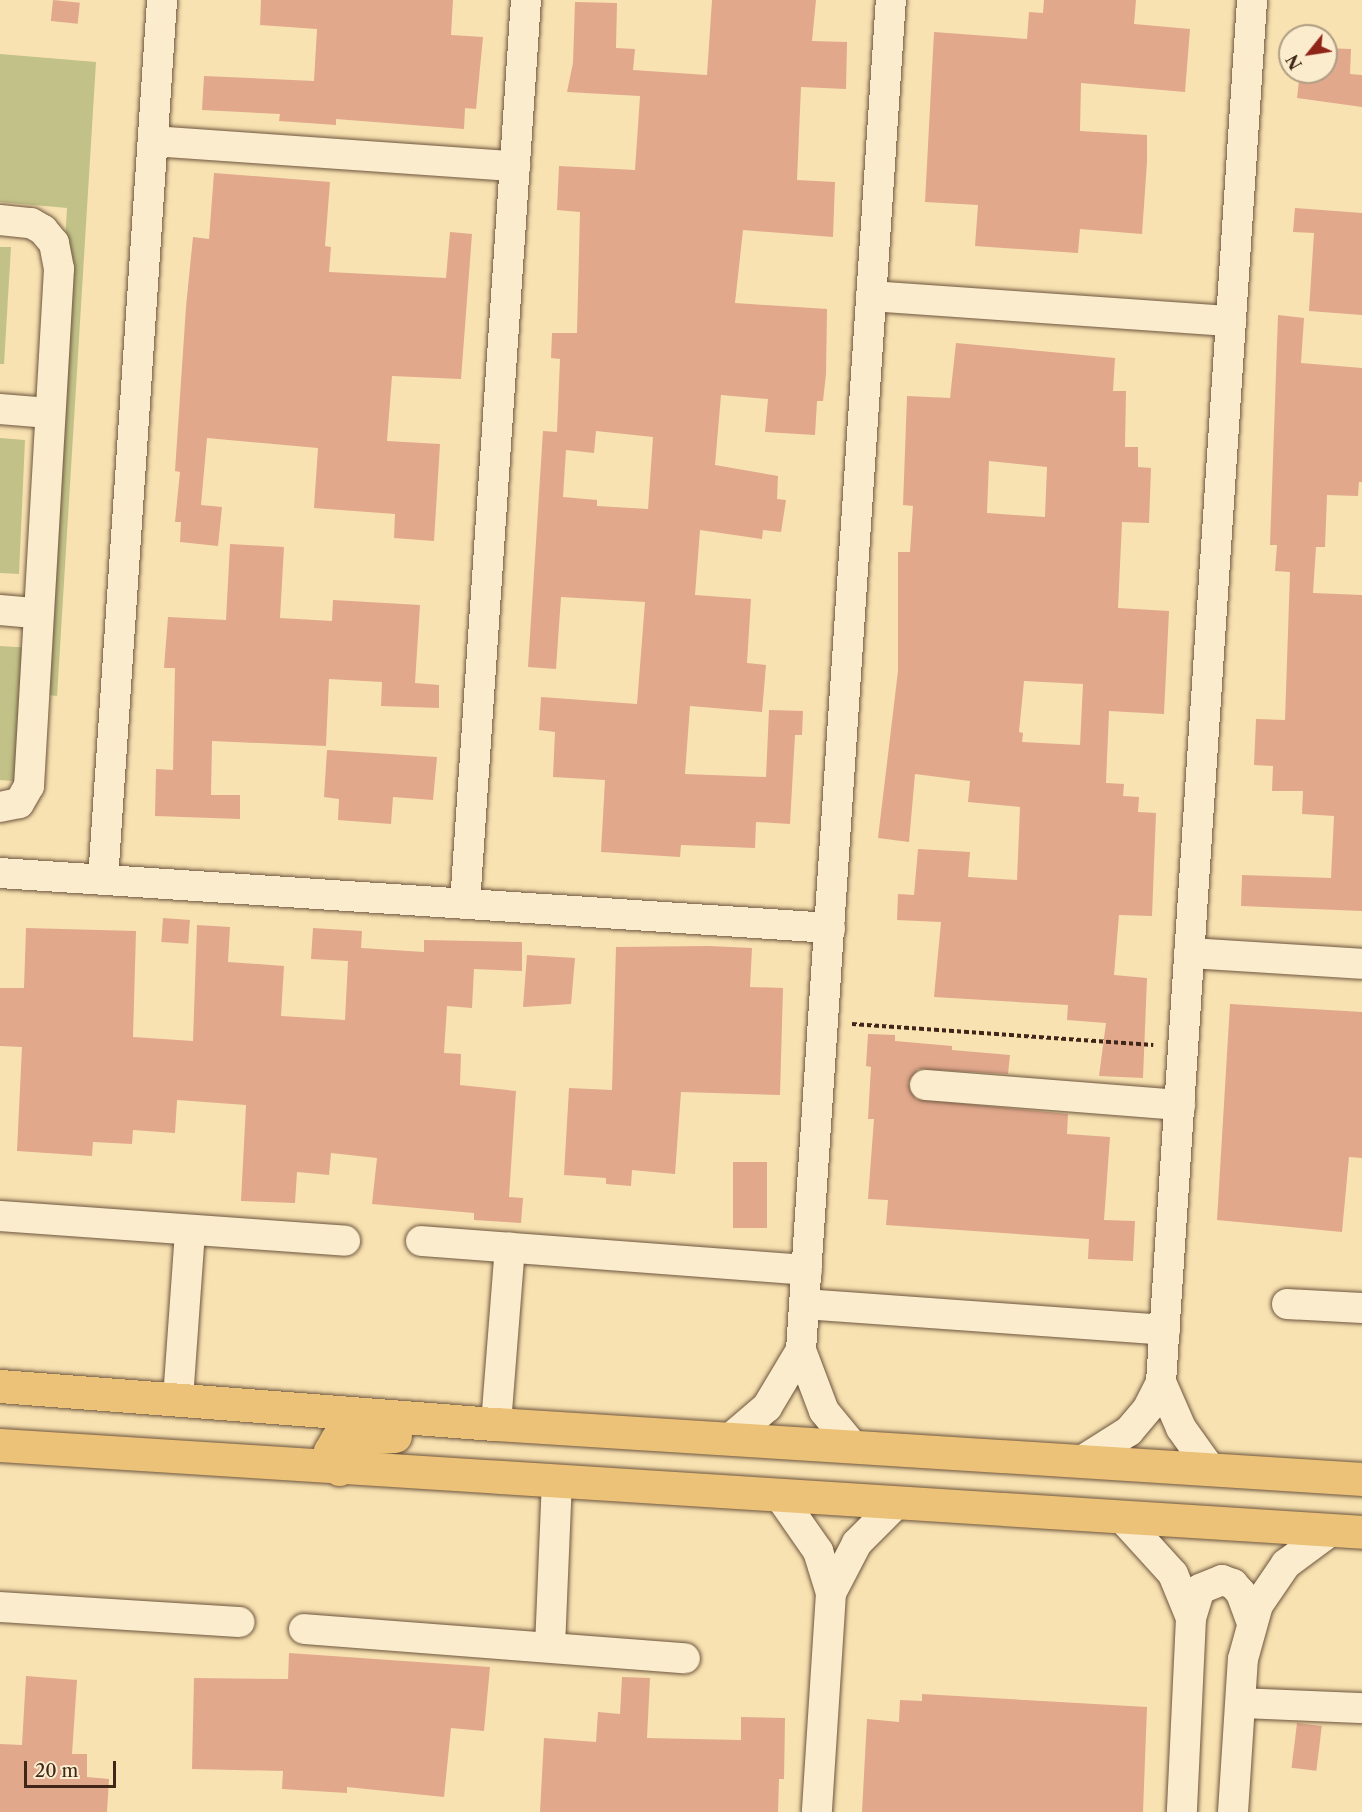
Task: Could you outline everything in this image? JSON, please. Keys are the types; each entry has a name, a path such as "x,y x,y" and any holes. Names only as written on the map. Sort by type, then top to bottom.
{"main road":[{"path":"0,1386 496,1424 733,1436 1080,1462 1362,1479"},
{"path":"339,1469 330,1451 344,1436 459,1437 496,1424"},
{"path":"0,1445 782,1498 1347,1531"}],"street":[{"path":"103,880 162,0"},
{"path":"465,904 526,0"},
{"path":"852,1445 824,1411 801,1350 891,0"},
{"path":"1080,1462 1106,1449 1129,1431 1148,1408 1161,1382 1252,0"},
{"path":"153,141 515,166"},
{"path":"0,220 31,223 44,230 54,243 58,255 28,786 19,802 0,807"},
{"path":"872,296 1230,321"},
{"path":"0,409 49,413"},
{"path":"0,610 37,613"},
{"path":"0,873 830,928"},
{"path":"1190,954 1362,964"},
{"path":"925,1085 1180,1105"},
{"path":"0,1216 345,1241"},
{"path":"177,1399 190,1230"},
{"path":"421,1241 807,1270"},
{"path":"496,1424 510,1248"},
{"path":"804,1304 1165,1330"},
{"path":"1287,1304 1362,1308"},
{"path":"733,1436 767,1407 801,1350"},
{"path":"1161,1382 1181,1428 1210,1470"},
{"path":"550,1647 557,1483"},
{"path":"782,1498 818,1551 831,1593 817,1812"},
{"path":"831,1593 857,1543 896,1504"},
{"path":"1123,1518 1173,1574 1191,1618"},
{"path":"1233,1812 1244,1659 1252,1623 1267,1587 1286,1564 1347,1531"},
{"path":"1182,1812 1191,1618 1200,1589 1222,1580 1233,1584 1241,1593 1252,1623"},
{"path":"0,1607 240,1622"},
{"path":"304,1629 685,1658"},
{"path":"1241,1703 1362,1708"}],"path":[{"path":"823,1022 1184,1047"}],"green space":[{"path":"0,54 96,62 57,696 39,694 67,208 0,202"},
{"path":"0,247 11,247 4,364 0,364"},
{"path":"0,438 25,440 19,574 0,573"},
{"path":"0,646 32,648 25,782 0,780"}],"building":[{"path":"53,0 80,3 78,24 51,21"},
{"path":"261,0 453,0 451,35 483,37 476,109 465,108 464,129 336,119 336,125 279,121 280,114 202,110 204,76 314,81 317,29 260,25"},
{"path":"712,0 816,0 812,41 847,42 846,89 801,87 797,180 835,182 833,237 743,230 735,303 827,309 826,374 823,401 817,401 815,435 765,432 768,399 721,395 715,465 778,476 777,499 786,500 781,532 763,530 762,539 700,530 695,595 751,599 747,663 766,665 762,712 690,706 685,774 766,777 769,710 803,711 802,735 795,735 790,824 756,822 755,848 681,845 680,857 601,852 605,780 553,777 555,732 539,730 541,697 637,704 645,602 561,597 556,669 528,667 543,431 557,432 560,359 551,358 552,333 577,333 580,212 557,210 559,166 635,170 640,96 567,92 573,63 575,2 617,3 616,48 635,49 633,70 707,75","holes":["596,431 653,437 648,509 597,506 597,500 563,497 566,450 594,453"]},
{"path":"1044,0 1136,0 1134,24 1190,29 1185,92 1081,83 1080,131 1147,135 1142,234 1080,229 1078,253 975,246 978,205 925,202 934,32 1027,39 1029,12 1043,13"},
{"path":"1338,48 1351,49 1350,74 1362,75 1362,107 1297,98 1299,84 1338,84"},
{"path":"214,173 330,182 325,246 331,247 329,272 446,278 450,232 472,234 461,379 392,376 387,441 440,444 434,541 394,538 395,514 314,508 318,448 207,438 201,505 222,507 218,546 180,542 181,522 175,522 180,472 175,471 186,307 193,237 209,239"},
{"path":"1295,208 1362,213 1362,315 1309,311 1314,233 1293,232"},
{"path":"1278,315 1304,318 1301,363 1362,368 1362,482 1359,482 1358,496 1327,495 1325,547 1316,547 1313,593 1362,595 1362,911 1241,906 1242,875 1331,878 1334,816 1302,814 1303,791 1272,791 1273,766 1254,765 1256,719 1285,720 1290,572 1275,571 1277,545 1270,545"},
{"path":"956,343 1115,358 1113,391 1126,391 1125,447 1138,447 1138,467 1151,468 1149,523 1122,522 1118,608 1169,611 1164,714 1109,711 1106,783 1124,784 1123,796 1139,797 1138,812 1156,813 1152,916 1119,915 1114,975 1147,978 1143,1078 1099,1076 1106,1023 1067,1020 1068,1005 934,997 941,922 897,920 898,894 914,895 918,849 970,852 968,877 1017,880 1020,807 968,802 970,781 915,774 909,842 878,838 898,671 898,552 910,552 913,506 903,505 907,396 950,398","holes":["989,461 1047,467 1045,517 987,513","1024,681 1083,684 1080,745 1022,742 1023,733 1019,732"]},
{"path":"230,544 284,547 280,618 332,621 333,600 420,605 415,683 439,685 439,708 381,706 382,682 329,679 326,746 212,741 211,795 240,795 240,819 155,816 156,769 173,770 175,668 164,668 168,617 226,620"},
{"path":"327,750 437,757 433,800 393,797 391,824 338,820 339,799 324,797"},
{"path":"163,918 190,920 188,944 161,942"},
{"path":"197,925 230,927 228,962 284,966 281,1016 345,1020 348,961 311,959 313,928 362,931 361,948 424,952 424,940 522,942 522,971 474,969 472,1008 447,1006 444,1053 461,1054 460,1085 516,1091 509,1197 523,1198 521,1223 474,1220 474,1213 372,1204 377,1158 331,1153 329,1175 297,1172 295,1203 241,1201 246,1105 177,1100 175,1133 133,1130 132,1144 93,1142 92,1156 17,1151 22,1047 0,1046 0,988 24,988 26,928 136,931 133,1037 193,1041"},
{"path":"616,947 752,948 750,987 783,988 780,1095 681,1092 675,1174 632,1170 631,1186 606,1184 606,1178 564,1175 569,1088 612,1090"},
{"path":"527,955 575,958 571,1004 523,1007"},
{"path":"1230,1004 1362,1012 1362,1158 1349,1157 1342,1232 1217,1220"},
{"path":"868,1034 895,1035 895,1041 952,1046 952,1050 1010,1055 1008,1074 918,1069 908,1083 916,1099 1068,1114 1067,1134 1110,1137 1104,1220 1135,1221 1133,1261 1088,1259 1089,1239 886,1225 888,1200 868,1199 874,1119 868,1119 871,1067 866,1066"},
{"path":"733,1162 767,1162 767,1228 733,1228"},
{"path":"289,1653 490,1667 484,1731 451,1728 444,1797 347,1787 347,1793 282,1789 283,1771 192,1769 194,1678 288,1679"},
{"path":"26,1676 77,1680 72,1754 87,1754 87,1777 109,1779 107,1812 0,1812 0,1744 22,1745"},
{"path":"622,1677 650,1678 647,1738 741,1740 741,1717 785,1718 784,1779 779,1779 778,1812 540,1812 544,1738 596,1742 598,1712 620,1714"},
{"path":"922,1694 1147,1707 1143,1812 862,1812 867,1719 899,1722 900,1700 922,1701"},
{"path":"1297,1723 1322,1726 1316,1771 1292,1768"}]}
